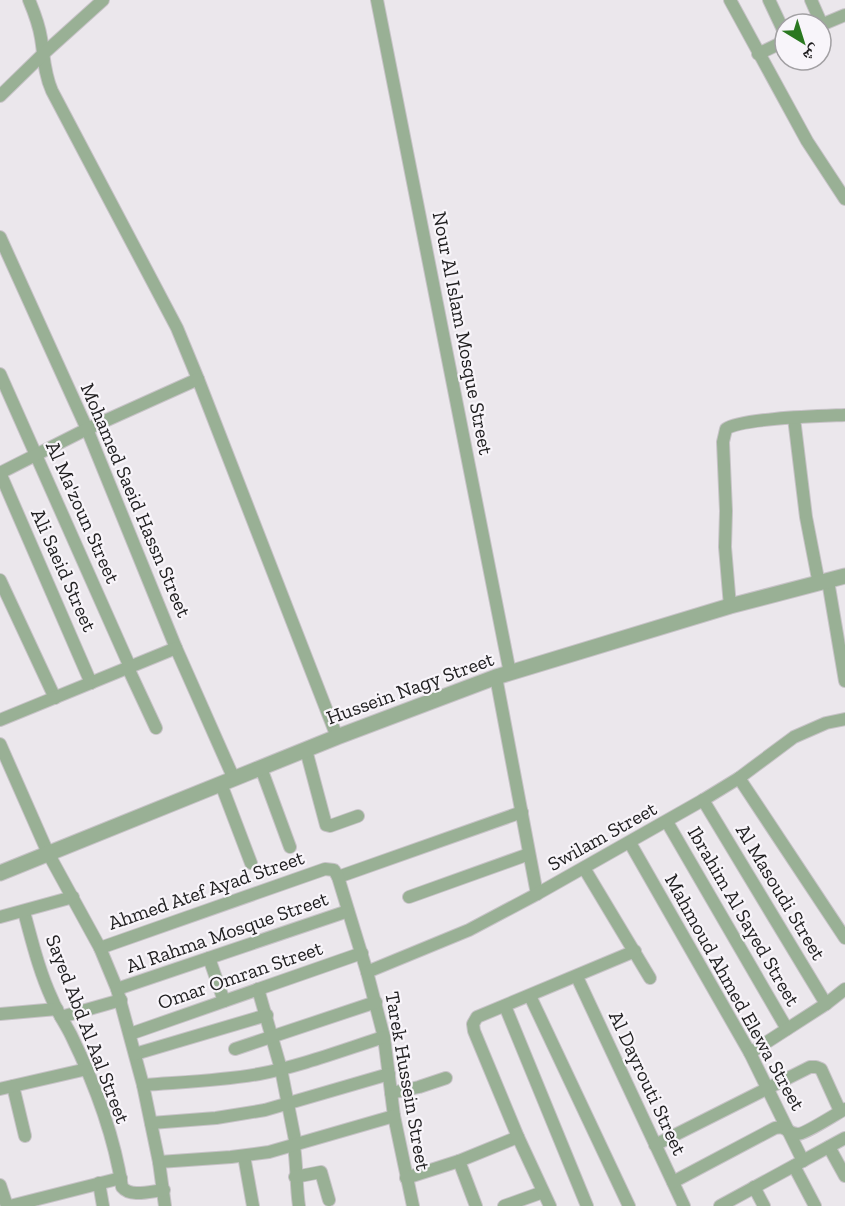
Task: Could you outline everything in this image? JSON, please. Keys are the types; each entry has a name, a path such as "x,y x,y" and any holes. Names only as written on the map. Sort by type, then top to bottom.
{"street":[{"path":"29,0 36,15 46,78 177,328 337,737"},
{"path":"0,96 103,0"},
{"name":"Nour Al Islam Mosque Street","path":"377,0 503,675 522,812 537,894"},
{"path":"730,0 807,141 845,199"},
{"path":"758,54 773,47"},
{"name":"Mohamed Saeid Hassn Street","path":"0,237 87,429 176,648 227,781 251,863"},
{"name":"Al Ma'zoun Street","path":"0,374 156,728"},
{"path":"0,473 87,429 198,379"},
{"path":"730,606 725,547 724,434 731,426 794,418 845,415"},
{"path":"794,418 807,517 845,681"},
{"name":"Ali Saeid Street","path":"0,473 92,683"},
{"name":"Hussein Nagy Street","path":"0,873 337,737 503,675 730,606 845,576"},
{"path":"0,580 55,698"},
{"path":"0,720 176,648"},
{"name":"Swilam Street","path":"367,972 469,930 667,822 739,778 794,737 826,723 845,719"},
{"path":"0,744 48,853 100,948 119,995 143,1085 159,1162 165,1206"},
{"path":"306,750 326,825 330,826 358,816"},
{"path":"261,768 290,847"},
{"path":"739,778 845,938"},
{"name":"Al Masoudi Street","path":"703,800 826,1004"},
{"path":"338,877 522,812"},
{"name":"Ibrahim Al Sayed Street","path":"667,822 788,1029"},
{"name":"Mahmoud Ahmed Elewa Street","path":"630,843 750,1053 789,1130 798,1164 815,1206"},
{"path":"409,897 529,854"},
{"path":"584,868 650,978"},
{"name":"Ahmed Atef Ayad Street","path":"100,948 325,869 334,870 338,877"},
{"name":"Tarek Hussein Street","path":"338,877 362,953 384,1037 394,1116 413,1206"},
{"path":"0,917 73,897"},
{"name":"Al Rahma Mosque Street","path":"0,1014 59,1013 119,995 209,958 348,911"},
{"name":"Sayed Abd Al Aal Street","path":"24,912 42,975 87,1069 121,1178"},
{"path":"550,1206 518,1137 473,1024 477,1017 635,951"},
{"name":"Omar Omran Street","path":"130,1034 362,953"},
{"path":"209,958 224,1001"},
{"name":"Al Dayrouti Street","path":"577,976 684,1206"},
{"path":"258,989 273,1037 289,1105 295,1146 295,1177 299,1206"},
{"path":"750,1053 826,1004 845,989"},
{"path":"530,996 628,1206"},
{"path":"235,1050 376,1002"},
{"path":"505,1006 587,1206"},
{"path":"135,1054 267,1015"},
{"path":"143,1085 215,1080 281,1069 384,1037"},
{"path":"655,1146 810,1067 821,1069 843,1110 802,1133 797,1134 780,1127 775,1128 672,1182"},
{"path":"0,1089 87,1069"},
{"path":"151,1123 241,1115 289,1105 389,1074"},
{"path":"391,1092 419,1087 446,1078"},
{"path":"13,1086 25,1136"},
{"path":"159,1162 244,1156 295,1146 394,1116"},
{"path":"406,1178 459,1161 518,1137"},
{"path":"720,1206 845,1138"},
{"path":"829,1147 845,1176"},
{"path":"244,1156 253,1206"},
{"path":"459,1161 476,1206"},
{"path":"295,1177 321,1172 329,1200"},
{"path":"0,1185 8,1206 121,1178 122,1187 128,1193 164,1190"},
{"path":"99,1183 103,1206"},
{"path":"754,1187 764,1206"},
{"path":"504,1206 543,1192"}]}
